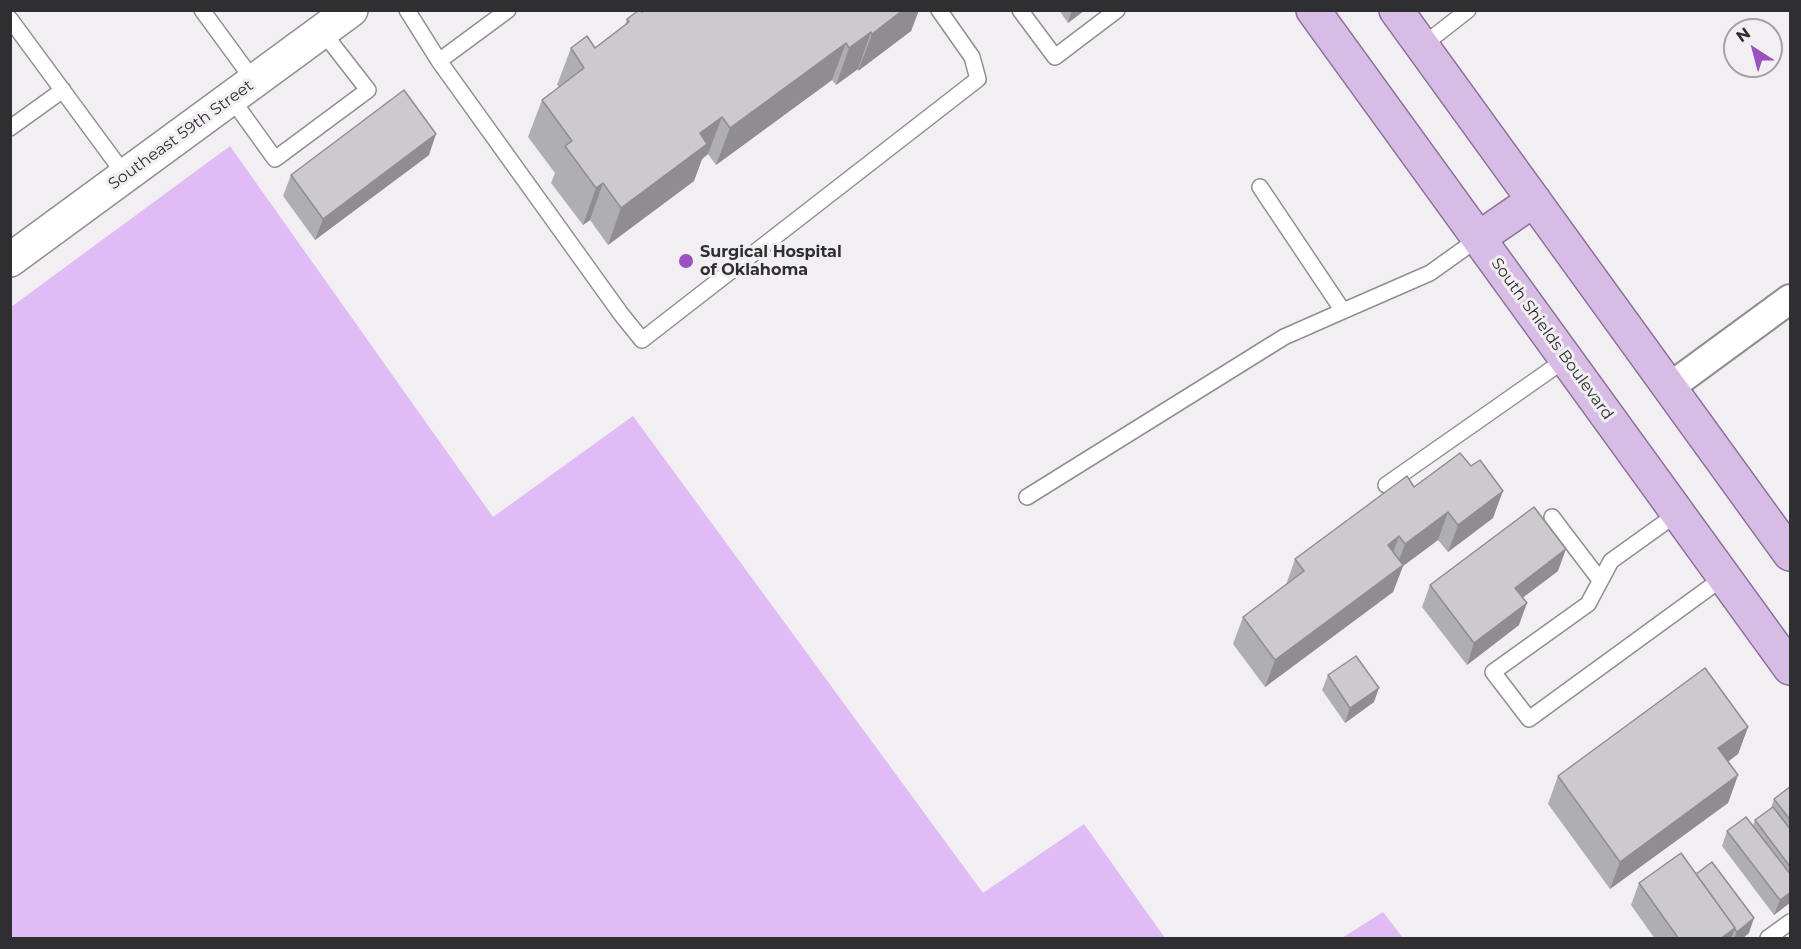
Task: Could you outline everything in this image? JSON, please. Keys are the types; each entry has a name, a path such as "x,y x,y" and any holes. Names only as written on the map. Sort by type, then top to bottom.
{"main road":[{"name":"Southeast 59th Street","path":"10,260 351,10"},
{"name":"South Shields Boulevard","path":"1313,10 1791,668"},
{"path":"1396,10 1791,554"},
{"path":"1479,238 1534,200"}],"street":[{"path":"1670,387 1791,299"}],"lane":[{"path":"202,10 275,159 368,90 322,31"},
{"path":"407,10 440,61 642,340 978,79 972,57 939,10"},
{"path":"440,61 508,10"},
{"path":"1020,10 1055,57 1117,10"},
{"path":"1422,46 1468,10"},
{"path":"10,19 126,176"},
{"path":"10,128 63,90"},
{"path":"1260,187 1343,310"},
{"path":"1027,497 1284,337 1430,273 1479,238"},
{"path":"1386,485 1566,359"},
{"path":"1678,513 1611,561 1588,604 1493,672 1529,719 1724,577"},
{"path":"1552,517 1600,580"},
{"path":"1768,939 1791,922"}],"shaded area":[{"path":"230,146 493,517 633,416 983,893 1084,824 1165,938 11,938 11,307"},
{"path":"1383,912 1403,938 1342,938"}],"building":[{"path":"639,10 642,12 644,10 903,10 849,48 846,43 730,128 722,117 700,133 707,144 621,208 603,183 596,188 565,146 572,141 542,100 584,68 571,48 587,36 595,48 629,22 627,19"},
{"path":"404,90 436,134 323,219 291,175"},
{"path":"1460,453 1471,466 1480,460 1503,491 1458,525 1448,512 1405,544 1399,536 1388,545 1403,565 1275,660 1243,617 1304,571 1295,559 1407,476 1414,487"},
{"path":"1534,507 1566,549 1515,588 1527,603 1474,643 1430,585"},
{"path":"1356,656 1379,688 1350,708 1328,675"},
{"path":"1705,668 1748,727 1718,748 1738,775 1620,862 1558,776"},
{"path":"1791,786 1791,821 1774,799"},
{"path":"1773,807 1791,830 1791,868 1755,820"},
{"path":"1746,817 1791,875 1791,892 1780,900 1727,831"},
{"path":"1681,853 1735,928 1720,939 1679,939 1639,883"},
{"path":"1712,862 1754,918 1737,932 1696,874"}],"place":[{"name":"Surgical Hospital of Oklahoma","path":"686,261"}]}
